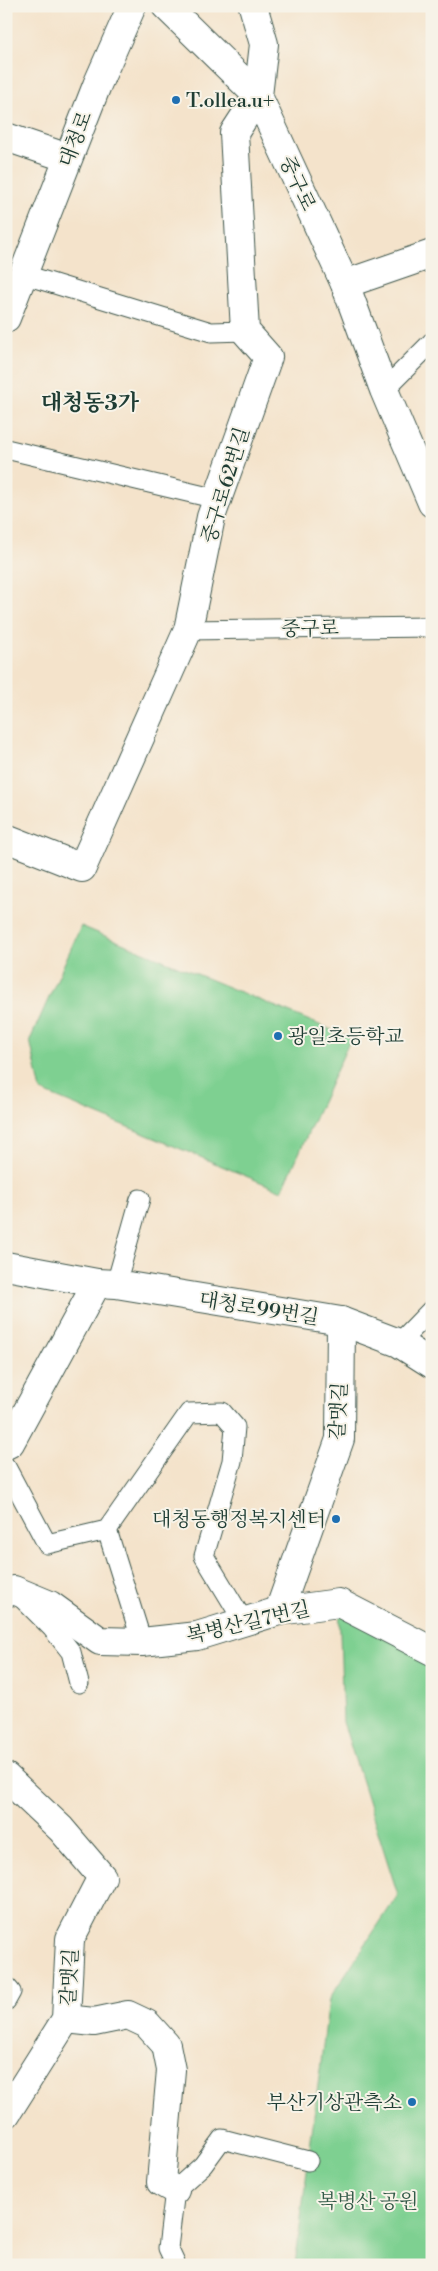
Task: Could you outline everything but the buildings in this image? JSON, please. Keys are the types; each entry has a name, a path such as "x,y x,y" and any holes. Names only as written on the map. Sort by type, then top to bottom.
{"street":[{"name":"대청로","path":"8,309 97,85 132,6"},
{"name":"중구로","path":"166,6 258,96 345,284 384,390 432,504"},
{"path":"245,330 234,133 258,96 264,44 253,6"},
{"path":"6,137 68,158"},
{"path":"345,284 432,254"},
{"name":"중구로62번길","path":"6,838 82,868 188,630 211,517 268,357 245,330"},
{"name":"대청로99번길","path":"6,1266 341,1321 399,1342 432,1364"},
{"path":"6,1445 10,1443 107,1284"},
{"name":"갈맷길","path":"279,1611 340,1439 341,1321"},
{"name":"복병산길7번길","path":"10,1592 50,1605 100,1640 142,1642 197,1636 279,1611 339,1603 432,1650"},
{"name":"갈맷길","path":"6,1777 61,1829 102,1877 70,1939 66,2019 6,2114"},
{"path":"66,2019 94,2022 128,2015 147,2024 166,2046 172,2070 161,2182 174,2190"}],"lane":[{"path":"22,274 211,332 245,330"},
{"path":"384,390 432,342"},
{"path":"6,448 217,499"},
{"name":"중구로","path":"188,630 432,626"},
{"path":"107,1284 140,1199"},
{"path":"399,1342 432,1309"},
{"path":"6,1467 47,1544 107,1530 189,1412 222,1412 235,1428 232,1461 204,1556 244,1622"},
{"path":"107,1530 142,1642"},
{"path":"10,1592 52,1628 71,1652 79,1683"},
{"path":"6,1986 11,1992 6,2001"},
{"path":"176,2265 168,2248 174,2190 203,2165 222,2139 308,2161"}],"green space":[{"path":"81,926 351,1038 282,1191 41,1091 30,1040"},
{"name":"복병산 공원","path":"339,1603 432,1651 432,2265 295,2265 329,1999 398,1895 343,1722"}],"place":[{"name":"T.ollea.u+","path":"176,100"},
{"name":"광일초등학교","path":"278,1036"},
{"name":"대청동행정복지센터","path":"336,1519"},
{"name":"부산기상관측소","path":"412,2102"}],"district":[{"name":"대청동3가","path":"90,402"}]}
